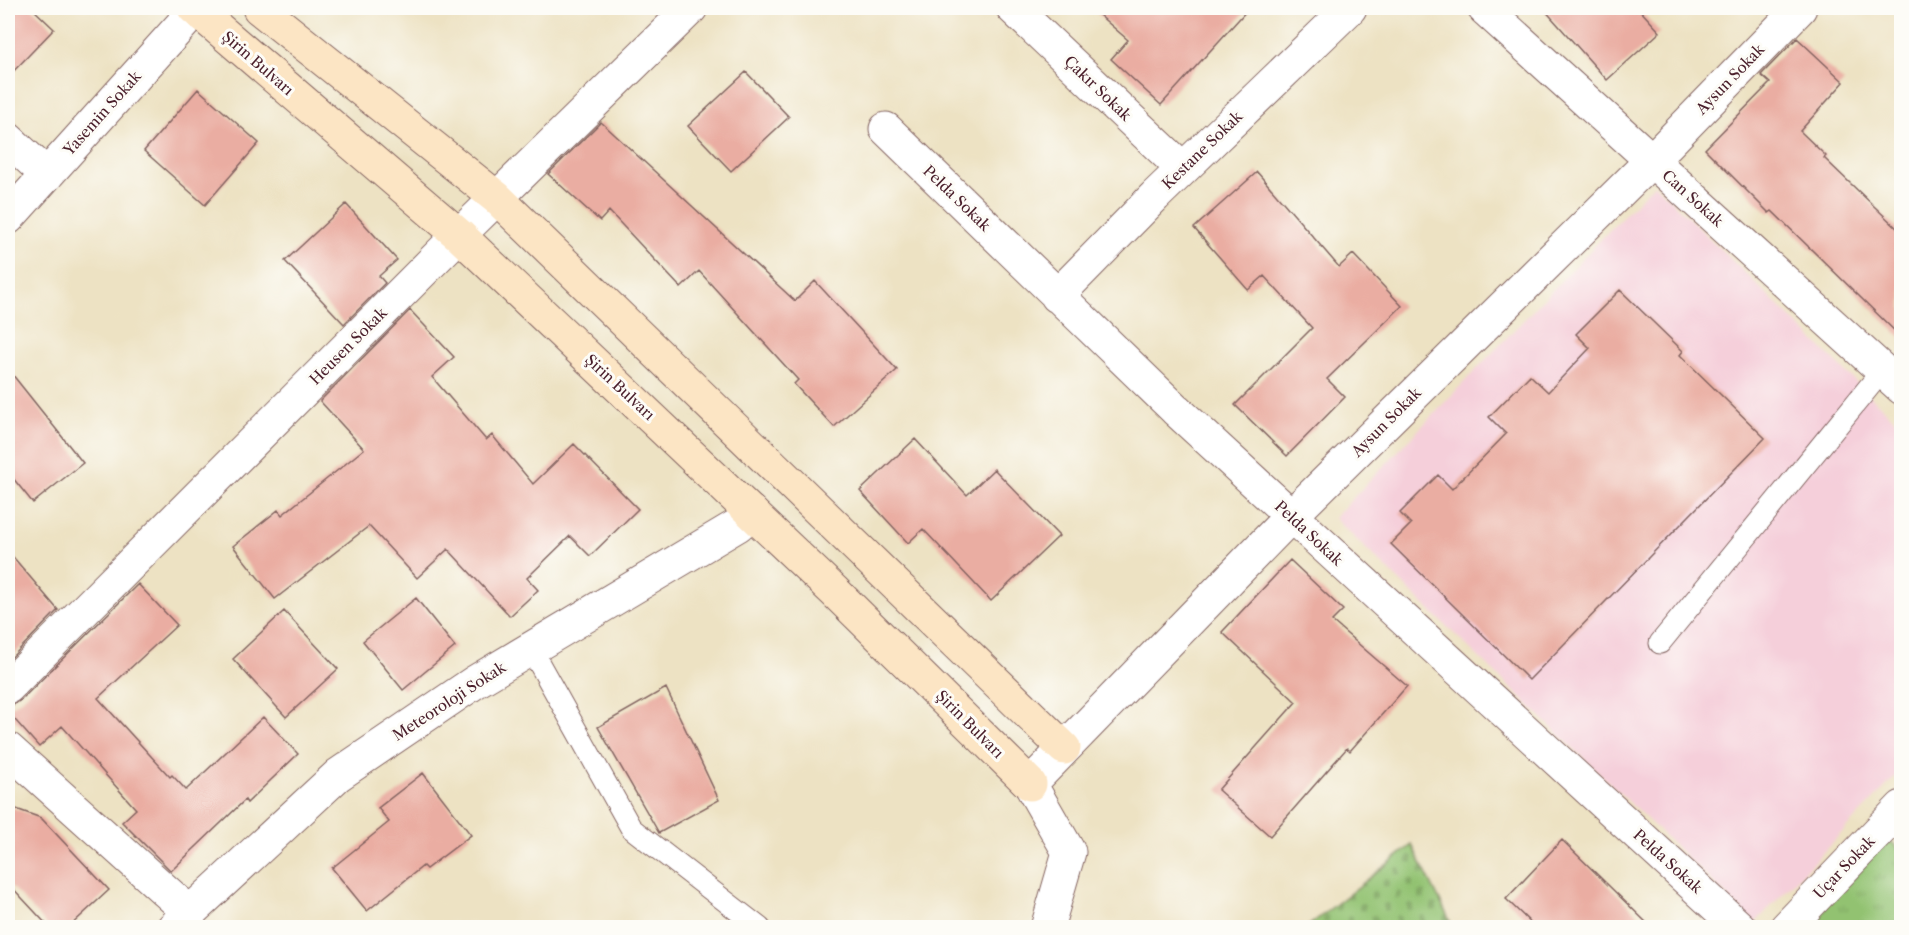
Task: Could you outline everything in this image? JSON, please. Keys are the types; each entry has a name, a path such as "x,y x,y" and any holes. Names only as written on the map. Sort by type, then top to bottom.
{"main road":[{"name":"Şirin Bulvarı","path":"195,8 459,236 751,512 1030,784"},
{"path":"259,8 497,198 1064,748"}],"street":[{"name":"Yasemin Sokak","path":"8,218 195,8"},
{"name":"Heusen Sokak","path":"8,687 497,198 691,8"},
{"name":"Çakır Sokak","path":"1013,8 1183,169"},
{"name":"Kestane Sokak","path":"1057,296 1183,169 1350,8"},
{"name":"Can Sokak","path":"1484,8 1892,379"},
{"name":"Aysun Sokak","path":"1030,784 1291,516 1652,160 1800,8"},
{"name":"Pelda Sokak","path":"886,129 1175,409 1740,927"},
{"path":"8,139 47,175"},
{"name":"Meteoroloji Sokak","path":"181,920 338,775 475,682 738,525 751,512"},
{"path":"8,749 181,920"},
{"path":"1030,784 1069,852 1047,927"},
{"name":"Uçar Sokak","path":"1786,927 1900,812"}],"lane":[{"path":"1660,643 1892,379"},
{"path":"531,649 631,828 760,927"}],"shaded area":[{"path":"1654,184 1901,426 1901,771 1755,923 1334,518"}],"green space":[{"path":"1882,833 1901,851 1901,927 1796,928"},
{"path":"1412,845 1453,927 1307,927"}],"building":[{"path":"8,8 32,8 54,29 8,77"},
{"path":"1091,8 1249,8 1161,105 1111,59 1128,40"},
{"path":"1543,8 1638,8 1660,32 1607,80"},
{"path":"1797,38 1844,82 1800,131 1826,156 1824,158 1902,233 1902,338 1772,211 1769,213 1705,149 1770,83 1761,75"},
{"path":"746,72 789,117 731,171 688,126"},
{"path":"198,89 259,143 205,205 144,151"},
{"path":"601,122 795,301 815,281 897,370 834,427 794,384 798,380 699,271 681,288 609,211 600,221 548,174"},
{"path":"1257,172 1339,267 1353,254 1402,306 1327,379 1345,397 1287,456 1235,405 1312,328 1264,276 1248,290 1194,228"},
{"path":"346,204 397,260 379,276 385,283 344,324 285,261"},
{"path":"1620,290 1683,351 1680,355 1765,438 1529,680 1391,544 1411,524 1400,513 1438,475 1452,489 1506,434 1489,417 1530,375 1548,392 1590,348 1576,334"},
{"path":"410,310 454,357 432,377 486,440 492,435 533,484 574,444 638,509 590,556 570,536 527,578 538,590 510,616 448,549 417,578 369,526 275,599 233,546 278,510 282,515 364,449 320,401"},
{"path":"8,369 83,463 33,503 8,472"},
{"path":"915,439 967,495 994,469 1059,536 991,601 923,529 908,543 860,491"},
{"path":"8,551 58,610 8,661"},
{"path":"1290,560 1343,610 1332,621 1407,686 1350,751 1347,748 1270,836 1218,790 1296,702 1222,632"},
{"path":"138,584 177,625 98,698 170,777 172,775 186,790 263,717 298,754 247,803 245,800 171,871 122,822 136,809 62,726 39,747 8,712 8,705 21,700"},
{"path":"416,598 455,647 403,690 363,641"},
{"path":"284,611 338,669 286,717 233,659"},
{"path":"666,688 719,800 659,833 598,727"},
{"path":"423,773 471,835 426,869 423,866 367,911 332,868 389,822 378,808"},
{"path":"8,806 41,818 109,890 69,927 49,927 8,883"},
{"path":"1562,840 1651,927 1535,927 1506,899"}]}
